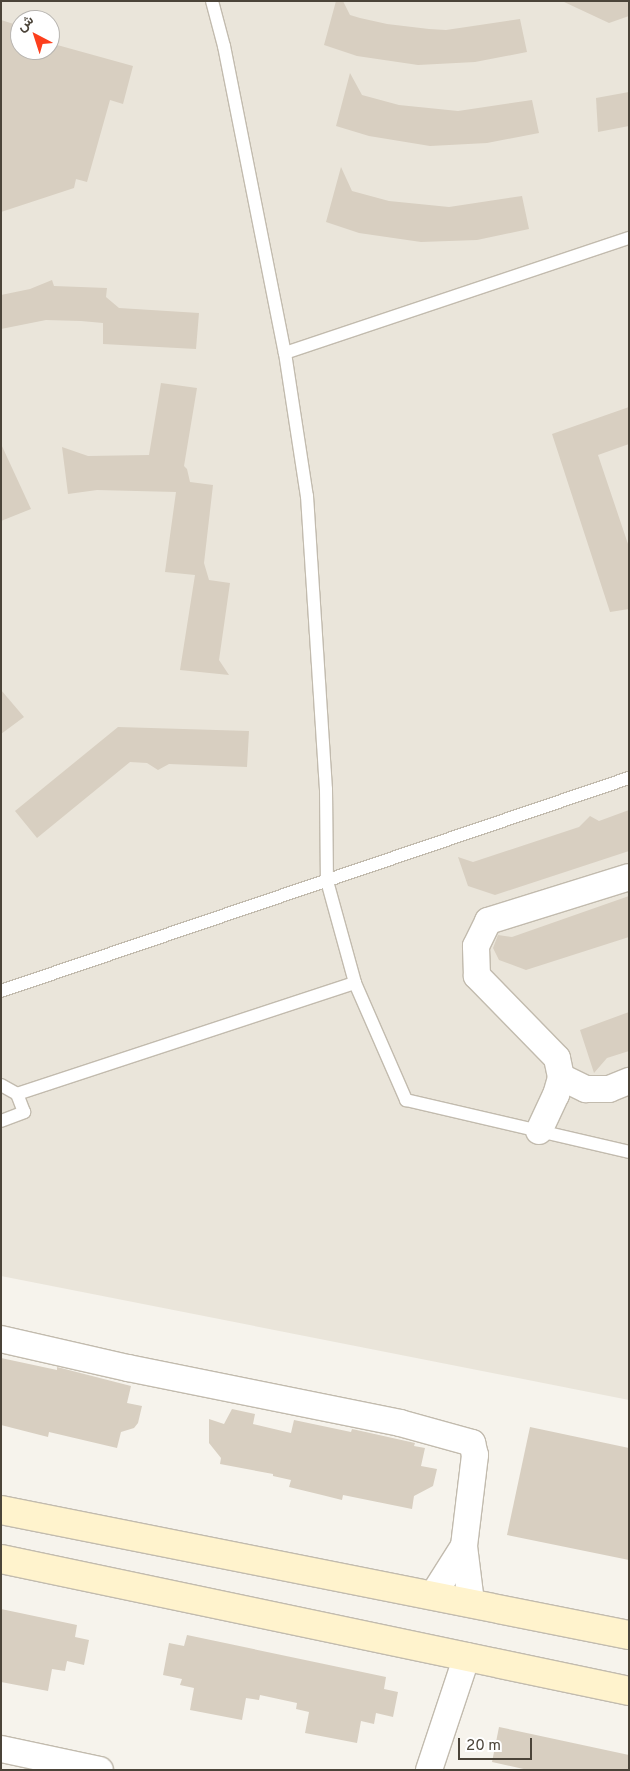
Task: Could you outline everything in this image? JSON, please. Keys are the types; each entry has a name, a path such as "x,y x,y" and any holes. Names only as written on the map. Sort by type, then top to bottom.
{"main road":[{"path":"1,1510 471,1602 629,1636"},
{"path":"1,1559 629,1691"}],"street":[{"path":"539,1131 556,1095 561,1077 557,1058 477,976 476,946 488,921 629,877"},
{"path":"561,1077 586,1089 609,1089 629,1081"},
{"path":"1,1339 128,1368 400,1422 472,1443 475,1455 464,1546 471,1602"},
{"path":"432,1595 464,1546"},
{"path":"429,1770 467,1656"},
{"path":"1,1749 100,1770"}],"lane":[{"path":"212,1 224,46 285,353 307,496 326,789 327,881 356,983 406,1100 629,1152"},
{"path":"285,353 629,238"},
{"path":"1,991 629,778"},
{"path":"17,1094 356,983"},
{"path":"1,1085 17,1094 24,1112 1,1121"}],"shaded area":[{"path":"1,1 629,1 629,1400 1,1276"}],"building":[{"path":"336,1 343,1 350,15 387,24 429,29 446,30 520,19 527,52 475,62 418,65 357,56 324,45"},
{"path":"562,1 629,1 629,16 609,23"},
{"path":"1,20 10,23 10,60 60,60 60,46 133,66 123,104 110,100 87,182 76,179 74,188 1,212"},
{"path":"350,73 362,95 399,105 458,111 532,100 539,133 487,143 430,146 369,136 336,126"},
{"path":"629,92 629,126 598,132 596,98"},
{"path":"341,167 352,191 389,201 449,207 522,196 529,229 477,240 421,242 359,233 326,222"},
{"path":"52,280 54,286 107,288 106,297 119,308 199,313 196,349 103,344 103,323 46,320 1,329 1,295 30,289"},
{"path":"161,383 197,388 184,466 187,469 190,482 213,485 204,563 209,580 230,583 219,660 229,675 180,670 195,575 165,572 176,492 97,490 68,494 62,447 88,456 149,455"},
{"path":"629,407 629,444 598,455 629,547 629,609 610,612 552,434"},
{"path":"1,444 31,509 1,521"},
{"path":"1,690 24,717 1,734"},
{"path":"118,727 249,731 247,767 169,764 158,770 147,763 130,762 37,838 15,811"},
{"path":"629,810 629,851 495,895 468,886 458,857 473,862 579,827 590,816 599,821"},
{"path":"629,896 629,937 526,970 499,960 493,948 498,935 512,937"},
{"path":"629,1012 629,1051 607,1058 594,1073 580,1030"},
{"path":"1,1358 57,1370 57,1367 131,1386 127,1403 142,1406 138,1423 134,1428 121,1432 117,1448 49,1432 48,1437 1,1425"},
{"path":"232,1409 255,1414 253,1424 291,1433 294,1420 351,1432 352,1429 415,1443 414,1446 425,1448 421,1466 437,1469 433,1486 414,1496 412,1509 343,1495 342,1500 289,1487 291,1480 273,1476 273,1474 220,1464 221,1458 209,1443 209,1419 224,1424"},
{"path":"530,1427 629,1448 629,1560 507,1535"},
{"path":"1,1609 77,1625 75,1637 89,1640 84,1665 67,1661 65,1671 52,1669 48,1691 1,1682"},
{"path":"187,1635 386,1677 384,1689 398,1692 393,1717 376,1713 374,1724 361,1721 357,1743 305,1733 309,1712 296,1709 297,1703 260,1695 259,1700 246,1698 242,1720 190,1710 194,1688 180,1685 182,1679 163,1675 169,1643 184,1646"},
{"path":"499,1727 629,1755 629,1770 528,1770 492,1762"}]}
